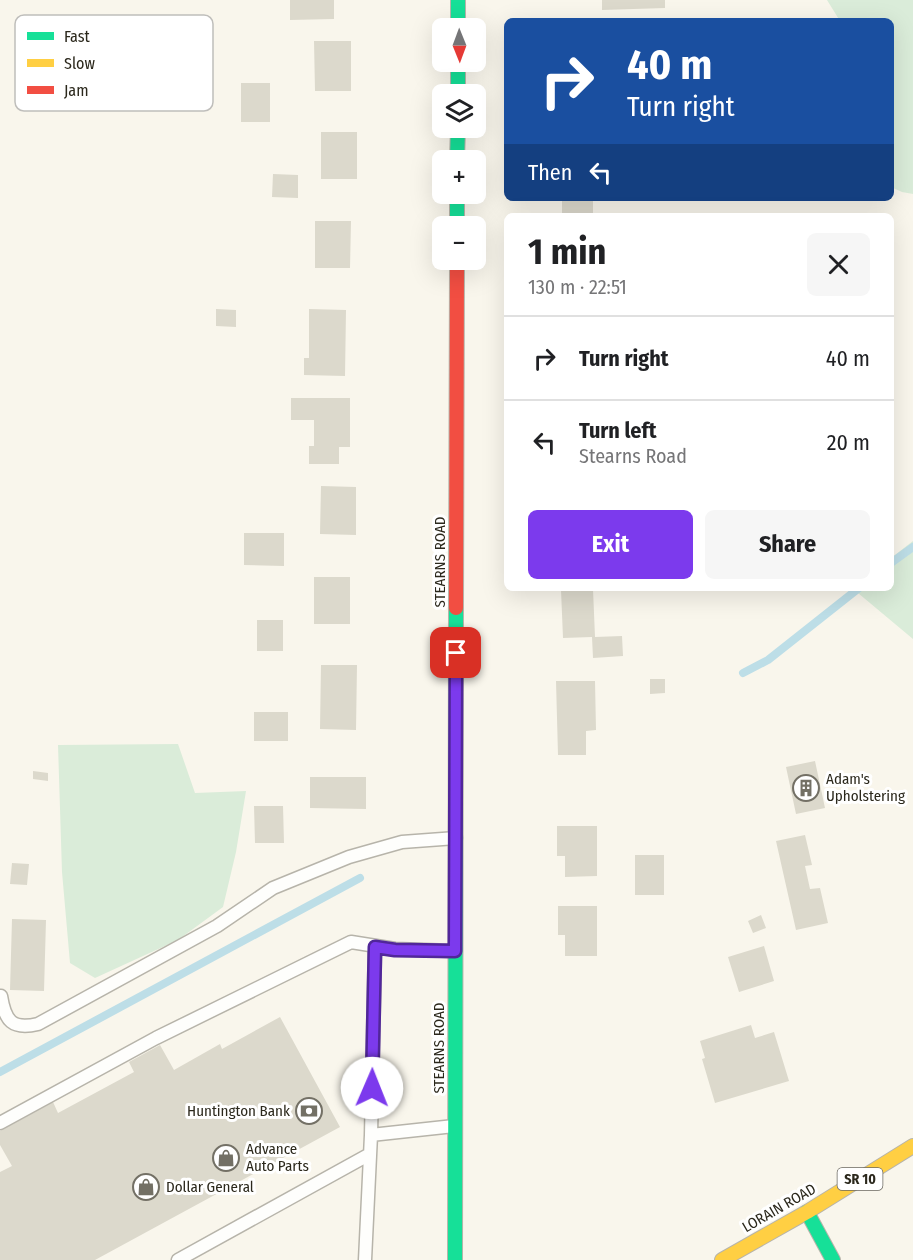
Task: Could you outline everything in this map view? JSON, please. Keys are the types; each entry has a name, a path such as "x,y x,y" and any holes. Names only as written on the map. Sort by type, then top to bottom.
{"main road":[{"path":"458,0 458,18"},
{"name":"STEARNS ROAD","path":"456,1257 457,270"},
{"name":"LORAIN ROAD","path":"722,1260 807,1212 913,1146"},
{"path":"807,1212 832,1260"}],"lane":[{"path":"1,996 4,1014 11,1023 24,1027 38,1024 217,926 273,888 349,857 394,844 456,838"},
{"path":"0,1123 156,1038 351,942 395,950 455,951"},
{"path":"366,1260 375,947"},
{"path":"371,1135 455,1126"},
{"path":"178,1260 370,1154"}],"green space":[{"path":"827,0 913,0 913,194 894,188 894,18 838,18"},
{"path":"913,541 913,639 856,591 894,591 894,556"},
{"path":"178,744 195,793 246,791 236,852 223,907 178,940 95,978 70,963 62,872 58,745"}],"building":[{"path":"290,0 334,0 334,19 290,20"},
{"path":"602,0 665,0 665,8 602,10"},
{"path":"314,41 351,41 351,91 315,91"},
{"path":"241,83 270,83 270,122 241,122"},
{"path":"321,132 357,132 357,179 321,179"},
{"path":"273,174 298,175 298,198 272,197"},
{"path":"562,201 593,201 593,213 562,213"},
{"path":"315,221 351,221 350,268 315,268"},
{"path":"216,309 236,310 236,327 216,326"},
{"path":"309,309 346,310 345,376 304,375 304,358 309,358"},
{"path":"291,398 350,398 350,447 339,447 339,464 309,464 309,446 314,446 314,420 291,420"},
{"path":"321,486 356,487 356,535 320,534"},
{"path":"244,533 284,533 284,566 244,565"},
{"path":"314,577 350,577 350,624 314,624"},
{"path":"561,591 593,591 595,637 622,636 623,656 593,658 592,637 563,638"},
{"path":"257,620 283,620 283,651 257,651"},
{"path":"321,665 357,665 356,730 320,729"},
{"path":"650,679 665,679 665,693 650,694"},
{"path":"556,681 595,681 596,730 586,731 586,755 558,755"},
{"path":"254,712 288,712 288,741 254,741"},
{"name":"Adam's Upholstering","path":"815,761 825,808 796,814 786,767"},
{"path":"33,771 48,773 48,781 33,779"},
{"path":"310,777 366,777 366,809 310,808"},
{"path":"254,806 283,806 284,843 255,843"},
{"path":"557,826 597,826 597,876 565,877 565,856 557,856"},
{"path":"805,835 812,865 805,866 810,889 820,888 828,923 796,930 776,841"},
{"path":"635,855 664,855 664,895 635,895"},
{"path":"12,863 29,864 27,885 10,884"},
{"path":"558,906 597,906 597,956 565,956 565,935 558,935"},
{"path":"761,915 766,928 753,933 748,921"},
{"path":"12,919 46,920 44,991 10,990"},
{"path":"764,946 774,981 739,992 728,957"},
{"path":"280,1017 340,1127 95,1260 0,1260 0,1172 12,1166 0,1145 0,1131 53,1102 58,1113 134,1072 129,1062 160,1045 174,1070 220,1044 222,1049"},
{"path":"751,1025 755,1038 774,1032 789,1081 715,1103 702,1059 705,1058 700,1041"}],"waterway":[{"path":"894,561 913,547"},
{"path":"743,673 768,660 855,591"},
{"path":"0,1072 360,878"}],"traffic: fast":[{"path":"458,0 458,18"},
{"path":"458,72 458,84"},
{"path":"457,150 458,138"},
{"path":"457,204 457,216"},
{"path":"455,1260 456,608"},
{"path":"807,1212 833,1260"}],"traffic: slow":[{"path":"722,1260 807,1212 913,1146"}],"traffic: jam":[{"path":"456,608 457,270"}],"place":[{"name":"Adam's Upholstering","path":"806,788"},
{"name":"Huntington Bank","path":"309,1111"},
{"name":"Advance Auto Parts","path":"226,1158"},
{"name":"Dollar General","path":"146,1187"}],"route":[{"path":"372,1088 375,947 395,950 455,951 456,653"}]}
